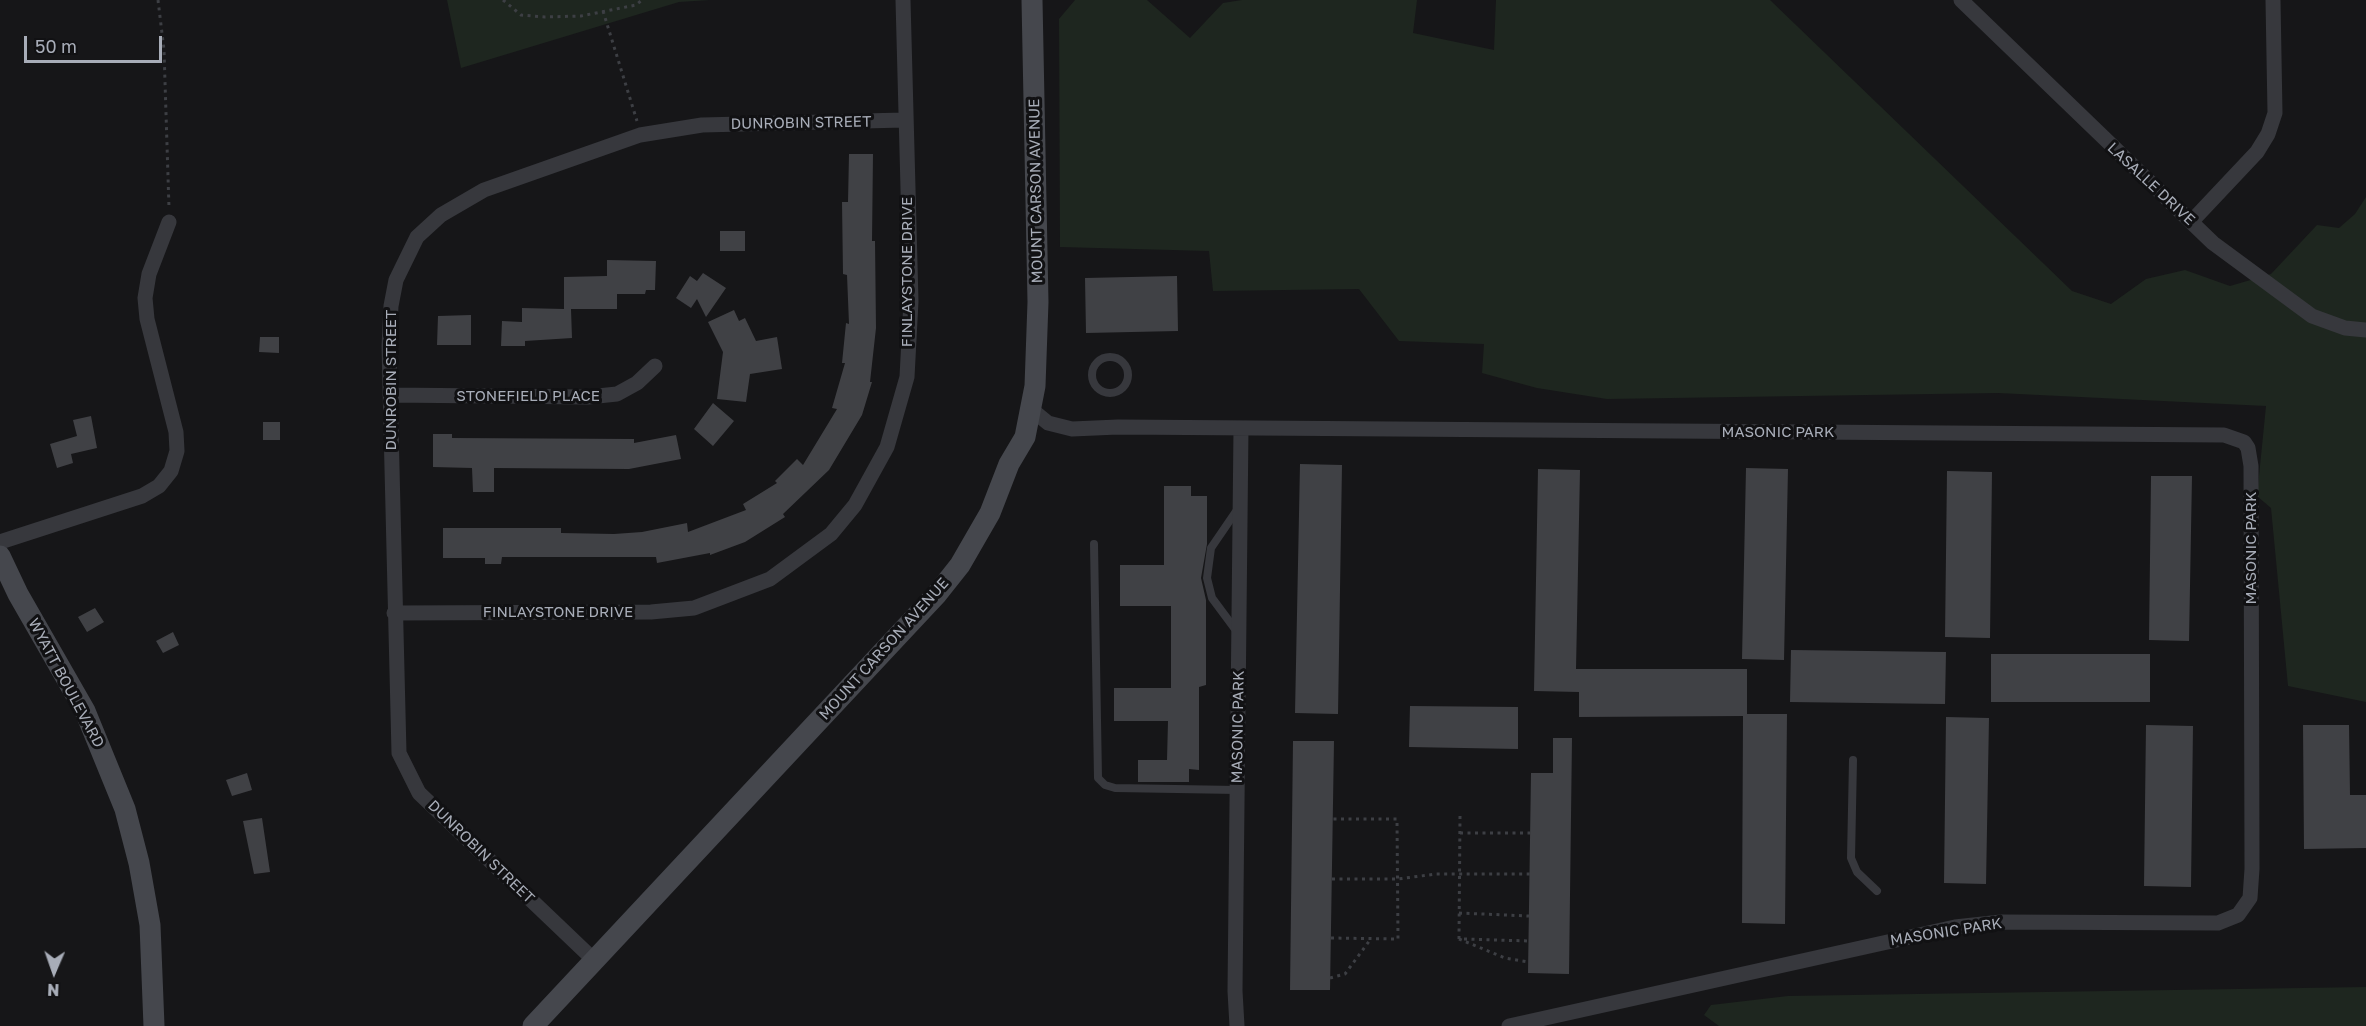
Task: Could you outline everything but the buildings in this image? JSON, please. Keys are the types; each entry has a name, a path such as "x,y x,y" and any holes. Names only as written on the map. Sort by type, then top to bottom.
{"main road":[{"name":"MOUNT CARSON AVENUE","path":"533,1026 937,594 960,565 990,513 1010,464 1025,438 1031,409 1038,345 1032,0"},
{"name":"WYATT BOULEVARD","path":"0,556 18,594 85,711 125,809 139,863 150,925 154,1026"}],"street":[{"name":"FINLAYSTONE DRIVE","path":"394,613 651,612 694,608 770,579 831,534 855,505 887,447 907,377 911,301 904,120 903,0"},
{"name":"LASALLE DRIVE","path":"1961,0 2213,243 2312,316 2344,328 2366,330"},
{"path":"2192,221 2256,152 2268,134 2275,113 2273,0"},
{"name":"DUNROBIN STREET","path":"594,961 427,801 407,772 399,753 390,395 391,306 396,280 417,237 441,214 484,190 640,135 702,125 904,120"},
{"path":"0,543 142,496 159,486 171,471 177,451 176,432 147,319 145,298 149,274 169,222"},
{"name":"STONEFIELD PLACE","path":"390,395 588,397 617,394 637,383 655,366"},
{"name":"MASONIC PARK","path":"1031,409 1048,423 1072,429 1241,428 2224,435 2239,438 2248,448 2251,465 2252,869 2250,898 2238,915 2218,922 2001,922 1955,927 1509,1026"},
{"name":"MASONIC PARK","path":"1237,1026 1241,428"}],"lane":[{"path":"1110,357 1125,364 1128,375 1120,390 1103,391 1094,383 1093,371 1099,361 1110,357"},
{"path":"1239,634 1212,598 1207,567 1216,539 1240,506"},
{"path":"1094,544 1098,778 1105,785 1115,788 1237,790"},
{"path":"1853,760 1851,858 1857,872 1877,891"}],"path":[{"path":"158,0 164,50 169,222"},
{"path":"503,0 521,15 581,16 636,4 642,0"},
{"path":"603,10 640,135"},
{"path":"1459,939 1460,816"},
{"path":"1331,938 1398,939 1397,819 1332,819"},
{"path":"1460,832 1530,833"},
{"path":"1332,879 1398,879 1436,874 1530,874"},
{"path":"1459,913 1529,916"},
{"path":"1330,978 1344,974 1371,939"},
{"path":"1459,939 1529,941"},
{"path":"1459,939 1505,958 1528,962"}],"shaded area":[{"path":"447,0 710,0 679,2 461,68"},
{"path":"1075,0 1147,0 1190,38 1223,3 1242,0 1417,0 1413,33 1494,50 1496,0 1770,0 2072,291 2111,304 2146,279 2185,270 2230,286 2271,274 2317,225 2339,228 2355,214 2366,197 2366,702 2288,686 2271,508 2257,496 2266,406 1998,393 1607,399 1537,388 1482,373 1484,344 1399,341 1359,289 1213,291 1209,251 1060,247 1059,19"},
{"path":"2366,987 2366,1026 1719,1026 1704,1015 1711,1005 1788,996"}]}
